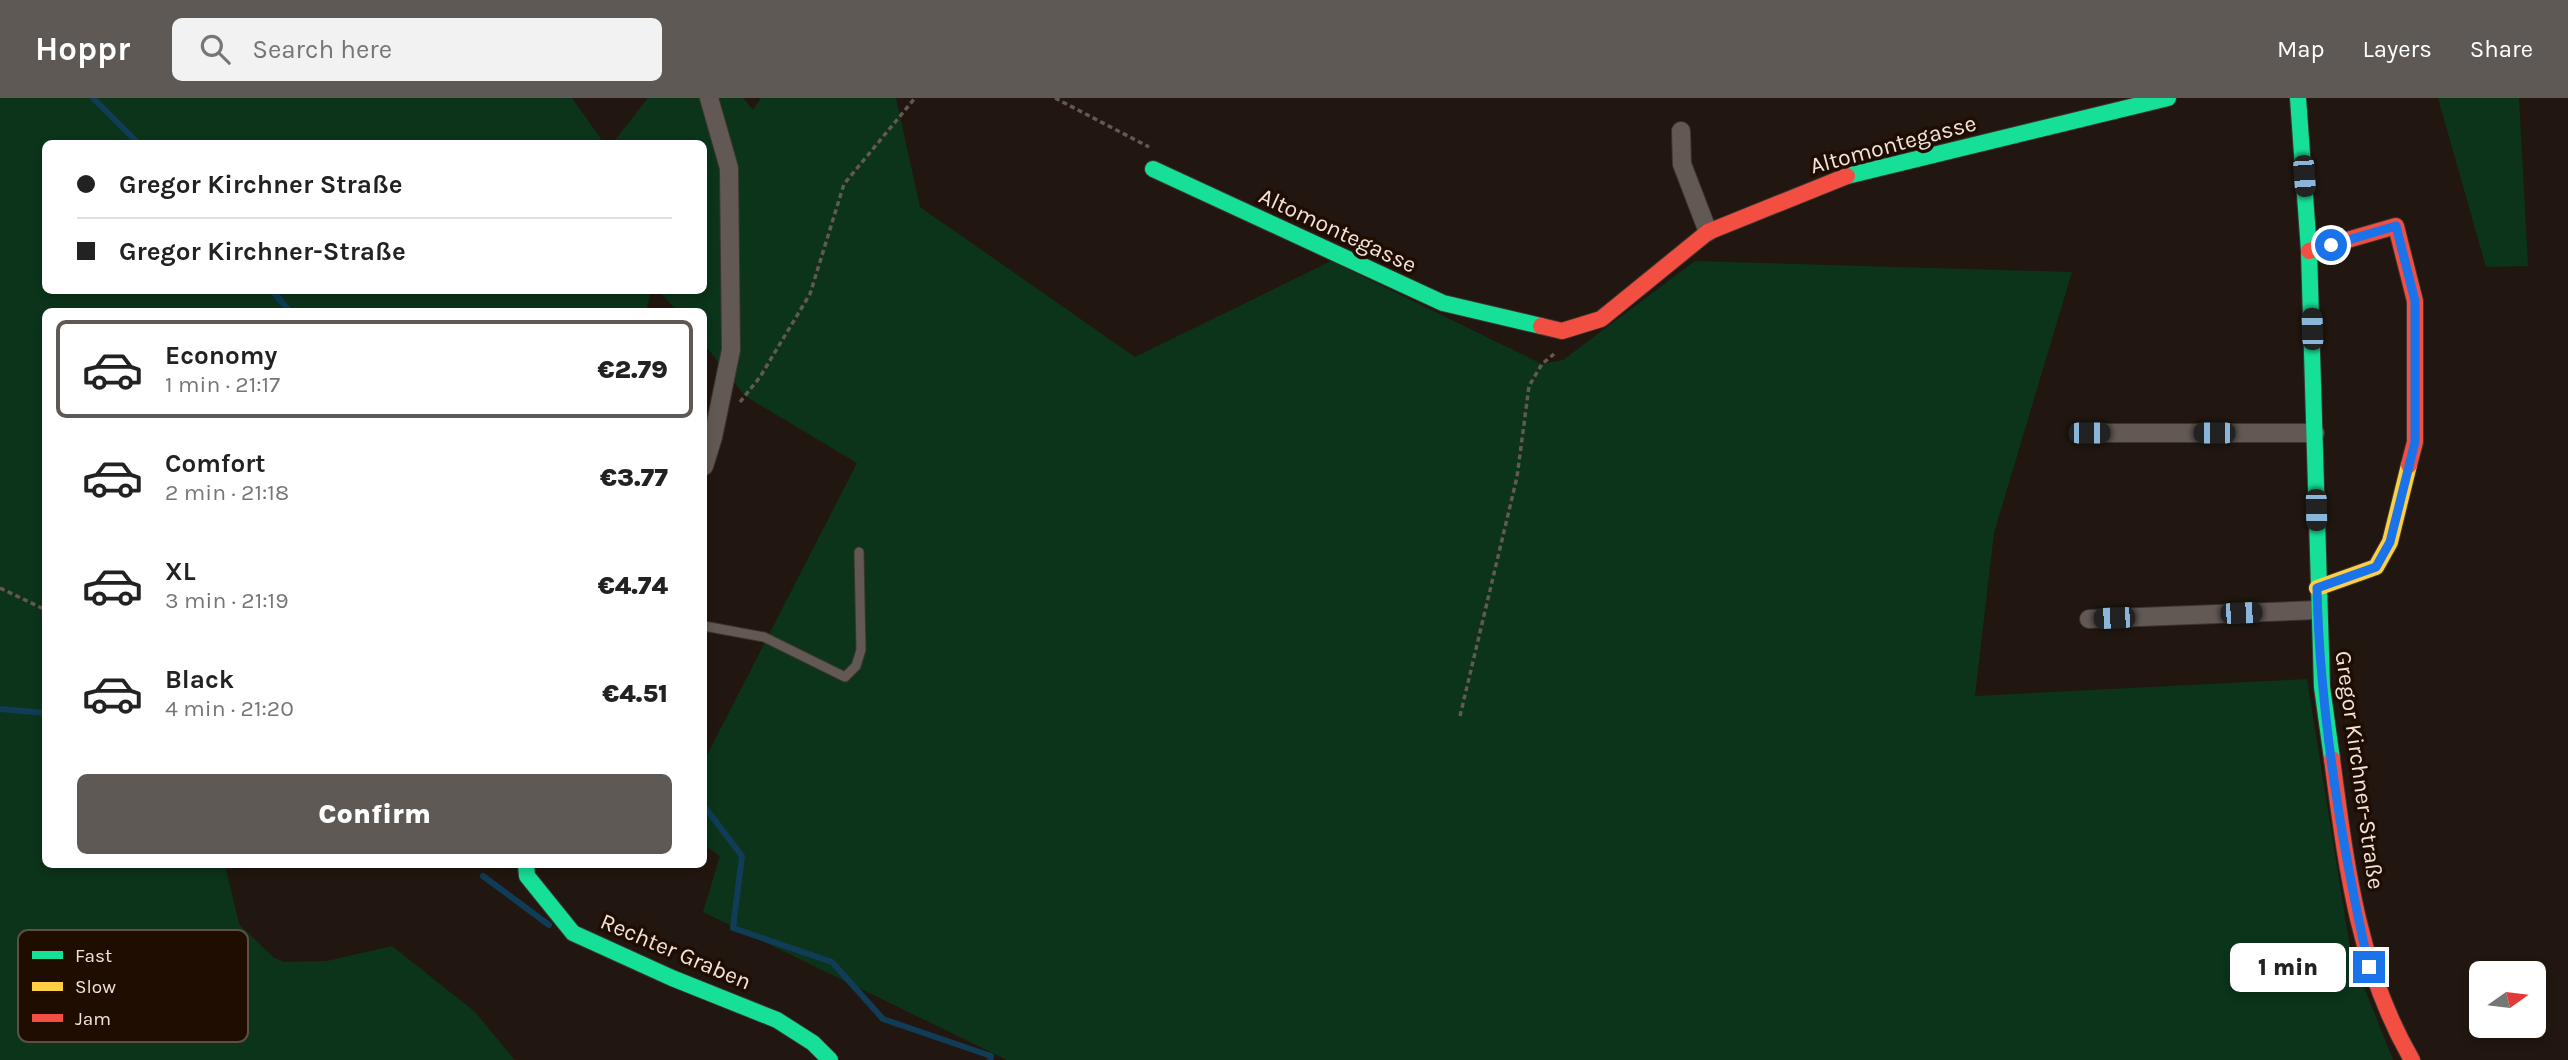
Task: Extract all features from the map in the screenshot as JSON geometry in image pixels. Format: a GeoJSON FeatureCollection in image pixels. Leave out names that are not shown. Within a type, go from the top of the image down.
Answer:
{"type":"FeatureCollection","features":[{"type":"Feature","properties":{"kind":"street"},"geometry":{"type":"LineString","coordinates":[[707,457],[731,350],[729,167],[709,98]]}},
{"type":"Feature","properties":{"kind":"street","name":"Altomontegasse"},"geometry":{"type":"LineString","coordinates":[[1153,169],[1443,303],[1562,331],[1601,318],[1708,232],[1838,178],[2168,98]]}},
{"type":"Feature","properties":{"kind":"street","name":"Gregor Kirchner-Straße"},"geometry":{"type":"LineString","coordinates":[[2298,98],[2309,251],[2322,687],[2347,871],[2369,967],[2394,1029],[2412,1060]]}},
{"type":"Feature","properties":{"kind":"street"},"geometry":{"type":"LineString","coordinates":[[1681,131],[1682,164],[1708,232]]}},
{"type":"Feature","properties":{"kind":"street"},"geometry":{"type":"LineString","coordinates":[[2309,251],[2396,226],[2415,301],[2415,442],[2390,542],[2376,567],[2317,588]]}},
{"type":"Feature","properties":{"kind":"street"},"geometry":{"type":"LineString","coordinates":[[2089,433],[2315,433]]}},
{"type":"Feature","properties":{"kind":"street"},"geometry":{"type":"LineString","coordinates":[[2089,619],[2318,610]]}},
{"type":"Feature","properties":{"kind":"street","name":"Rechter Graben"},"geometry":{"type":"LineString","coordinates":[[526,868],[527,876],[573,933],[672,978],[777,1020],[813,1043],[830,1060]]}},
{"type":"Feature","properties":{"kind":"lane"},"geometry":{"type":"LineString","coordinates":[[707,627],[764,637],[845,677],[856,666],[861,650],[859,552]]}},
{"type":"Feature","properties":{"kind":"path"},"geometry":{"type":"LineString","coordinates":[[737,406],[760,377],[810,294],[844,184],[915,98]]}},
{"type":"Feature","properties":{"kind":"path"},"geometry":{"type":"LineString","coordinates":[[1055,98],[1156,151]]}},
{"type":"Feature","properties":{"kind":"path"},"geometry":{"type":"LineString","coordinates":[[1460,716],[1517,477],[1529,386],[1542,363],[1561,349]]}},
{"type":"Feature","properties":{"kind":"path"},"geometry":{"type":"LineString","coordinates":[[0,589],[42,608]]}},
{"type":"Feature","properties":{"kind":"green space"},"geometry":{"type":"Polygon","coordinates":[[[0,98],[572,98],[602,140],[42,140],[42,294],[650,294],[647,308],[42,308],[42,868],[226,868],[239,924],[245,930],[18,930],[18,1042],[248,1042],[248,933],[273,957],[284,962],[327,961],[392,946],[474,1011],[515,1060],[0,1060],[0,98]]]}},
{"type":"Feature","properties":{"kind":"green space"},"geometry":{"type":"Polygon","coordinates":[[[648,98],[743,98],[753,110],[761,98],[896,98],[920,207],[1135,357],[1331,261],[1542,364],[1563,360],[1695,261],[2072,272],[1994,533],[1975,696],[2307,679],[2351,954],[2393,1060],[1007,1060],[703,912],[720,856],[707,847],[707,755],[857,463],[745,396],[707,348],[707,308],[674,308],[662,294],[707,294],[707,140],[615,140],[648,98]]]}},
{"type":"Feature","properties":{"kind":"green space"},"geometry":{"type":"Polygon","coordinates":[[[2438,98],[2519,98],[2528,266],[2486,267],[2438,98]]]}},
{"type":"Feature","properties":{"kind":"waterway"},"geometry":{"type":"LineString","coordinates":[[93,98],[135,140]]}},
{"type":"Feature","properties":{"kind":"waterway"},"geometry":{"type":"LineString","coordinates":[[275,294],[287,308]]}},
{"type":"Feature","properties":{"kind":"waterway"},"geometry":{"type":"LineString","coordinates":[[0,709],[42,713]]}},
{"type":"Feature","properties":{"kind":"waterway"},"geometry":{"type":"LineString","coordinates":[[707,810],[742,856],[733,928],[832,962],[883,1019],[991,1056],[990,1060]]}},
{"type":"Feature","properties":{"kind":"waterway"},"geometry":{"type":"LineString","coordinates":[[483,876],[549,925]]}},
{"type":"Feature","properties":{"kind":"traffic: fast"},"geometry":{"type":"LineString","coordinates":[[1847,176],[2168,98]]}},
{"type":"Feature","properties":{"kind":"traffic: fast"},"geometry":{"type":"LineString","coordinates":[[2298,98],[2309,251],[2322,687],[2332,759]]}},
{"type":"Feature","properties":{"kind":"traffic: fast"},"geometry":{"type":"LineString","coordinates":[[1153,169],[1443,303],[1541,326]]}},
{"type":"Feature","properties":{"kind":"traffic: fast"},"geometry":{"type":"LineString","coordinates":[[526,868],[527,876],[573,933],[672,978],[777,1020],[813,1043],[830,1060]]}},
{"type":"Feature","properties":{"kind":"traffic: slow"},"geometry":{"type":"LineString","coordinates":[[2317,588],[2376,567],[2390,542],[2409,465]]}},
{"type":"Feature","properties":{"kind":"traffic: jam"},"geometry":{"type":"LineString","coordinates":[[1541,326],[1562,331],[1601,319],[1708,232],[1847,176]]}},
{"type":"Feature","properties":{"kind":"traffic: jam"},"geometry":{"type":"LineString","coordinates":[[2309,251],[2396,226],[2415,301],[2415,442],[2409,465]]}},
{"type":"Feature","properties":{"kind":"traffic: jam"},"geometry":{"type":"LineString","coordinates":[[2332,759],[2349,876],[2367,952],[2394,1025],[2412,1060]]}},
{"type":"Feature","properties":{"kind":"route"},"geometry":{"type":"LineString","coordinates":[[2331,245],[2396,226],[2415,301],[2415,442],[2390,542],[2376,567],[2317,588],[2322,687],[2347,871],[2369,967]]}}]}
